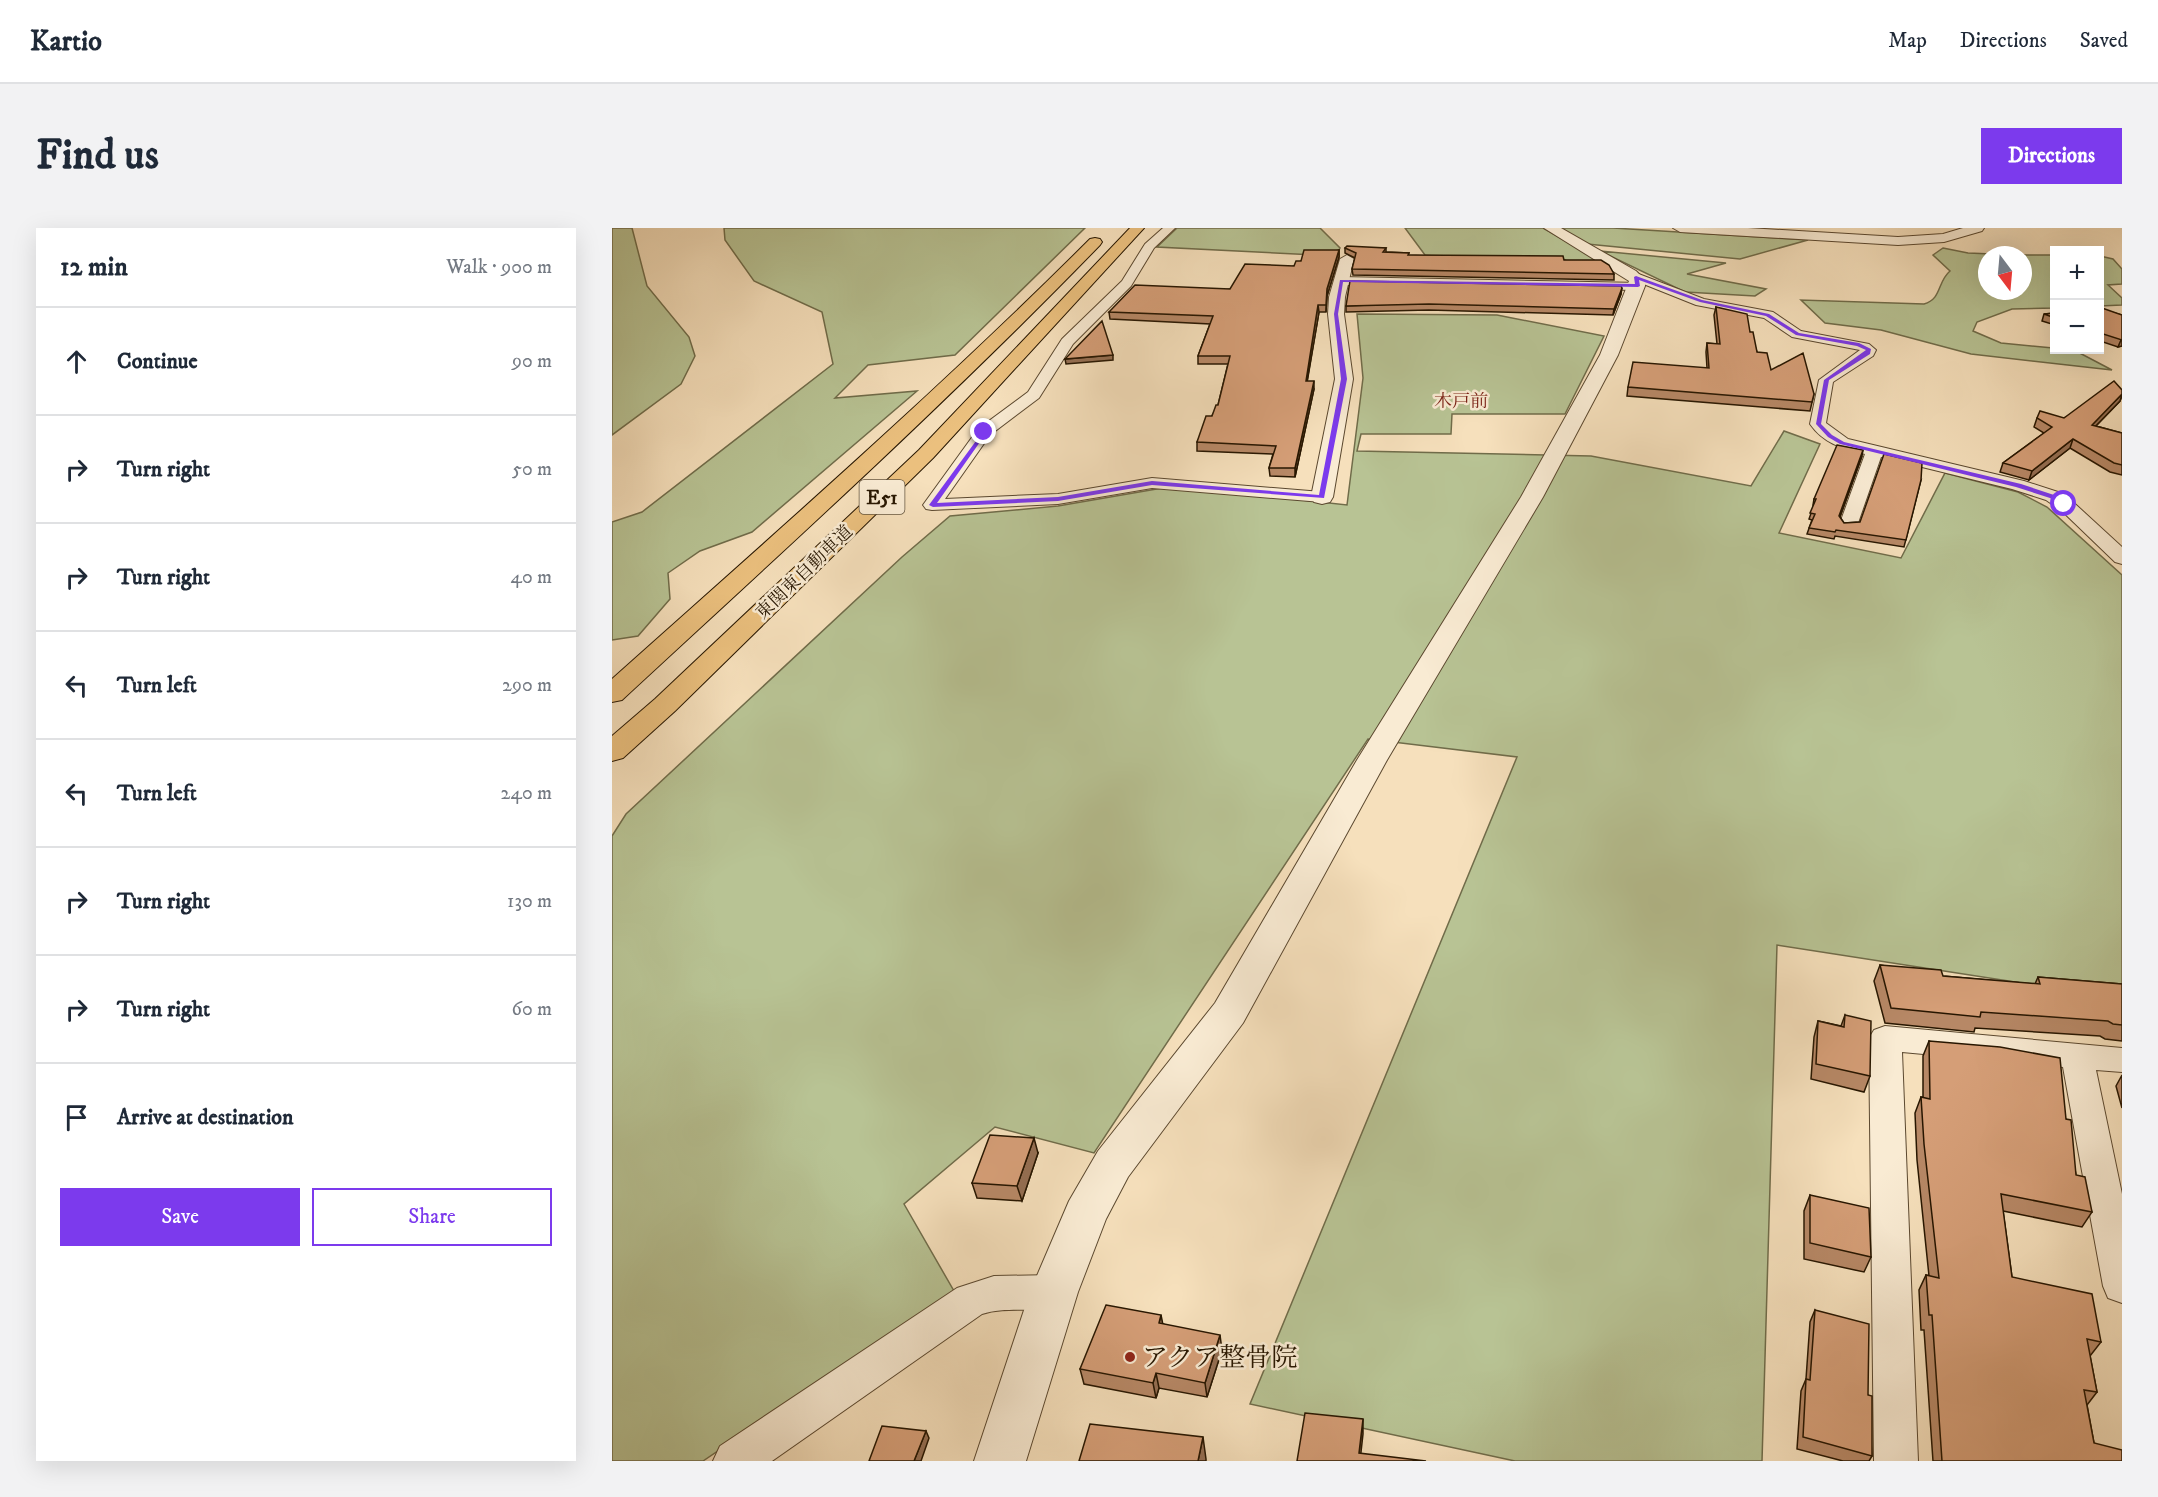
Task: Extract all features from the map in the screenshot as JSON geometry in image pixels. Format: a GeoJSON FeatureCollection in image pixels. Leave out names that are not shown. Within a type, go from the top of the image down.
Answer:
{"type":"FeatureCollection","features":[{"type":"Feature","properties":{"kind":"highway","name":"東関東自動車道"},"geometry":{"type":"LineString","coordinates":[[612,694],[900,432],[1029,309],[1109,228]]}},
{"type":"Feature","properties":{"kind":"highway","name":"東関東自動車道"},"geometry":{"type":"LineString","coordinates":[[612,752],[673,697],[926,454],[1137,228]]}},
{"type":"Feature","properties":{"kind":"street"},"geometry":{"type":"LineString","coordinates":[[1170,228],[1149,246],[1127,283],[1067,342],[1034,395],[984,432],[933,505],[1058,499],[1152,483],[1322,497],[1344,379],[1336,314],[1347,259]]}},
{"type":"Feature","properties":{"kind":"street"},"geometry":{"type":"LineString","coordinates":[[1551,228],[1637,281],[1701,302],[1768,315],[1797,334],[1859,345],[1869,350],[1868,353],[1826,380],[1818,424],[1830,436],[1842,443],[1874,452],[2018,485],[2052,496],[2068,507],[2122,558]]}},
{"type":"Feature","properties":{"kind":"street"},"geometry":{"type":"LineString","coordinates":[[1680,228],[1898,241],[1944,238],[1977,228]]}},
{"type":"Feature","properties":{"kind":"street"},"geometry":{"type":"LineString","coordinates":[[1341,281],[1637,281]]}},
{"type":"Feature","properties":{"kind":"street"},"geometry":{"type":"LineString","coordinates":[[1000,1461],[1054,1292],[1085,1215],[1113,1164],[1229,1013],[1372,760],[1532,498],[1609,355],[1637,281]]}},
{"type":"Feature","properties":{"kind":"street"},"geometry":{"type":"LineString","coordinates":[[1849,523],[1874,452]]}},
{"type":"Feature","properties":{"kind":"street"},"geometry":{"type":"LineString","coordinates":[[1896,1461],[1885,1038],[2122,1060]]}},
{"type":"Feature","properties":{"kind":"street"},"geometry":{"type":"LineString","coordinates":[[2078,1056],[2122,1286]]}},
{"type":"Feature","properties":{"kind":"street"},"geometry":{"type":"LineString","coordinates":[[735,1461],[971,1300],[994,1293],[1054,1292]]}},
{"type":"Feature","properties":{"kind":"green space"},"geometry":{"type":"Polygon","coordinates":[[[612,228],[632,228],[647,286],[689,337],[695,356],[681,384],[612,435],[612,228]]]}},
{"type":"Feature","properties":{"kind":"green space"},"geometry":{"type":"Polygon","coordinates":[[[724,228],[1085,228],[955,355],[868,365],[835,398],[917,391],[752,532],[700,551],[668,573],[670,599],[638,636],[612,640],[612,522],[642,512],[833,364],[822,312],[754,281],[725,240],[724,228]]]}},
{"type":"Feature","properties":{"kind":"green space"},"geometry":{"type":"Polygon","coordinates":[[[1177,228],[1320,228],[1340,248],[1336,256],[1157,247],[1177,228]]]}},
{"type":"Feature","properties":{"kind":"green space"},"geometry":{"type":"Polygon","coordinates":[[[1405,228],[1543,228],[1602,262],[1425,255],[1405,228]]]}},
{"type":"Feature","properties":{"kind":"green space"},"geometry":{"type":"Polygon","coordinates":[[[1558,228],[1613,228],[1808,240],[1740,259],[1587,244],[1558,228]]]}},
{"type":"Feature","properties":{"kind":"green space"},"geometry":{"type":"Polygon","coordinates":[[[1943,248],[1978,253],[1978,300],[2032,300],[2032,255],[2050,255],[2050,308],[2012,309],[1977,322],[1973,331],[2001,343],[2050,348],[2050,354],[2082,354],[2112,370],[1971,354],[1881,330],[1825,323],[1801,300],[1924,304],[1930,302],[1950,271],[1933,255],[1943,248]]]}},
{"type":"Feature","properties":{"kind":"green space"},"geometry":{"type":"Polygon","coordinates":[[[1600,251],[1726,263],[1687,274],[1766,289],[1755,296],[1685,292],[1600,251]]]}},
{"type":"Feature","properties":{"kind":"green space"},"geometry":{"type":"Polygon","coordinates":[[[2104,257],[2113,259],[2122,269],[2122,284],[2108,285],[2122,298],[2122,305],[2104,306],[2104,257]]]}},
{"type":"Feature","properties":{"kind":"green space"},"geometry":{"type":"Polygon","coordinates":[[[1357,314],[1497,315],[1604,336],[1565,414],[1452,414],[1451,434],[1361,434],[1357,451],[1591,456],[1751,486],[1784,431],[1820,444],[1779,533],[1901,558],[1945,473],[2018,492],[2047,507],[2122,575],[2122,994],[2028,984],[1777,945],[1762,1461],[1515,1461],[1250,1404],[1517,757],[1368,739],[1094,1153],[995,1127],[904,1204],[954,1291],[703,1461],[612,1461],[612,836],[626,814],[902,557],[950,516],[1058,506],[1174,486],[1347,505],[1363,378],[1357,314]]]}},
{"type":"Feature","properties":{"kind":"building"},"geometry":{"type":"Polygon","coordinates":[[[1347,246],[1386,248],[1383,252],[1409,253],[1408,255],[1563,256],[1564,260],[1601,260],[1609,265],[1614,274],[1352,269],[1356,253],[1345,248],[1347,246]]]}},
{"type":"Feature","properties":{"kind":"building"},"geometry":{"type":"Polygon","coordinates":[[[1304,250],[1339,250],[1327,289],[1326,305],[1318,305],[1306,381],[1314,381],[1295,468],[1269,468],[1276,446],[1197,442],[1206,416],[1212,416],[1218,405],[1230,356],[1198,356],[1213,316],[1109,312],[1135,285],[1230,289],[1245,264],[1294,266],[1296,261],[1301,261],[1304,250]]]}},
{"type":"Feature","properties":{"kind":"building"},"geometry":{"type":"Polygon","coordinates":[[[1350,281],[1621,286],[1622,288],[1614,309],[1429,304],[1346,306],[1350,281]]]}},
{"type":"Feature","properties":{"kind":"building"},"geometry":{"type":"Polygon","coordinates":[[[1716,307],[1747,314],[1757,352],[1767,353],[1771,370],[1803,353],[1814,394],[1812,402],[1628,387],[1633,362],[1709,368],[1707,343],[1720,344],[1716,307]]]}},
{"type":"Feature","properties":{"kind":"building"},"geometry":{"type":"Polygon","coordinates":[[[2104,309],[2122,315],[2122,340],[2104,334],[2104,309]]]}},
{"type":"Feature","properties":{"kind":"building"},"geometry":{"type":"Polygon","coordinates":[[[1102,321],[1113,355],[1065,359],[1102,321]]]}},
{"type":"Feature","properties":{"kind":"building"},"geometry":{"type":"Polygon","coordinates":[[[2114,381],[2122,390],[2122,394],[2092,425],[2122,433],[2122,465],[2114,463],[2073,439],[2032,471],[2003,463],[2052,427],[2037,418],[2040,411],[2064,418],[2114,381]]]}},
{"type":"Feature","properties":{"kind":"building"},"geometry":{"type":"Polygon","coordinates":[[[1837,445],[1863,450],[1839,516],[1844,523],[1860,522],[1884,454],[1922,463],[1921,480],[1906,540],[1809,528],[1815,514],[1810,513],[1816,499],[1814,499],[1837,445]]]}},
{"type":"Feature","properties":{"kind":"building"},"geometry":{"type":"Polygon","coordinates":[[[1880,965],[1941,970],[1943,976],[2040,984],[2038,977],[2122,984],[2122,1025],[2108,1021],[1981,1012],[1980,1017],[1891,1008],[1880,965]]]}},
{"type":"Feature","properties":{"kind":"building"},"geometry":{"type":"Polygon","coordinates":[[[1845,1015],[1871,1021],[1870,1076],[1816,1064],[1818,1021],[1844,1027],[1845,1015]]]}},
{"type":"Feature","properties":{"kind":"building"},"geometry":{"type":"Polygon","coordinates":[[[1929,1041],[2000,1047],[2060,1058],[2066,1119],[2071,1120],[2076,1175],[2085,1177],[2092,1212],[2001,1194],[2012,1277],[2092,1294],[2101,1342],[2087,1339],[2097,1392],[2084,1390],[2094,1443],[2122,1450],[2122,1461],[1942,1461],[1932,1315],[1929,1315],[1926,1275],[1939,1278],[1921,1097],[1930,1099],[1929,1041]]]}},
{"type":"Feature","properties":{"kind":"building"},"geometry":{"type":"Polygon","coordinates":[[[990,1135],[1034,1138],[1017,1186],[972,1183],[990,1135]]]}},
{"type":"Feature","properties":{"kind":"building"},"geometry":{"type":"Polygon","coordinates":[[[1810,1195],[1869,1208],[1871,1257],[1810,1243],[1810,1195]]]}},
{"type":"Feature","properties":{"kind":"building"},"geometry":{"type":"Polygon","coordinates":[[[1106,1305],[1161,1315],[1159,1323],[1220,1335],[1205,1383],[1156,1373],[1153,1383],[1080,1369],[1106,1305]]]}},
{"type":"Feature","properties":{"kind":"building"},"geometry":{"type":"Polygon","coordinates":[[[1815,1310],[1869,1324],[1868,1395],[1872,1396],[1872,1456],[1803,1437],[1806,1379],[1810,1380],[1815,1310]]]}},
{"type":"Feature","properties":{"kind":"building"},"geometry":{"type":"Polygon","coordinates":[[[1305,1413],[1363,1419],[1359,1453],[1426,1461],[1297,1461],[1305,1413]]]}},
{"type":"Feature","properties":{"kind":"building"},"geometry":{"type":"Polygon","coordinates":[[[1090,1424],[1203,1437],[1198,1461],[1079,1461],[1090,1424]]]}},
{"type":"Feature","properties":{"kind":"building"},"geometry":{"type":"Polygon","coordinates":[[[882,1426],[926,1431],[914,1461],[869,1461],[882,1426]]]}},
{"type":"Feature","properties":{"kind":"place","name":"アクア整骨院"},"geometry":{"type":"Point","coordinates":[1130,1357]}},
{"type":"Feature","properties":{"kind":"district","name":"木戸前"},"geometry":{"type":"Point","coordinates":[1461,401]}},
{"type":"Feature","properties":{"kind":"route"},"geometry":{"type":"LineString","coordinates":[[984,432],[965,456],[933,505],[1058,499],[1152,483],[1322,497],[1344,379],[1336,314],[1341,281],[1638,286],[1636,277],[1701,302],[1760,312],[1797,334],[1859,345],[1869,350],[1868,353],[1826,380],[1818,424],[1830,436],[1842,443],[2018,485],[2052,496],[2064,504]]}}]}
